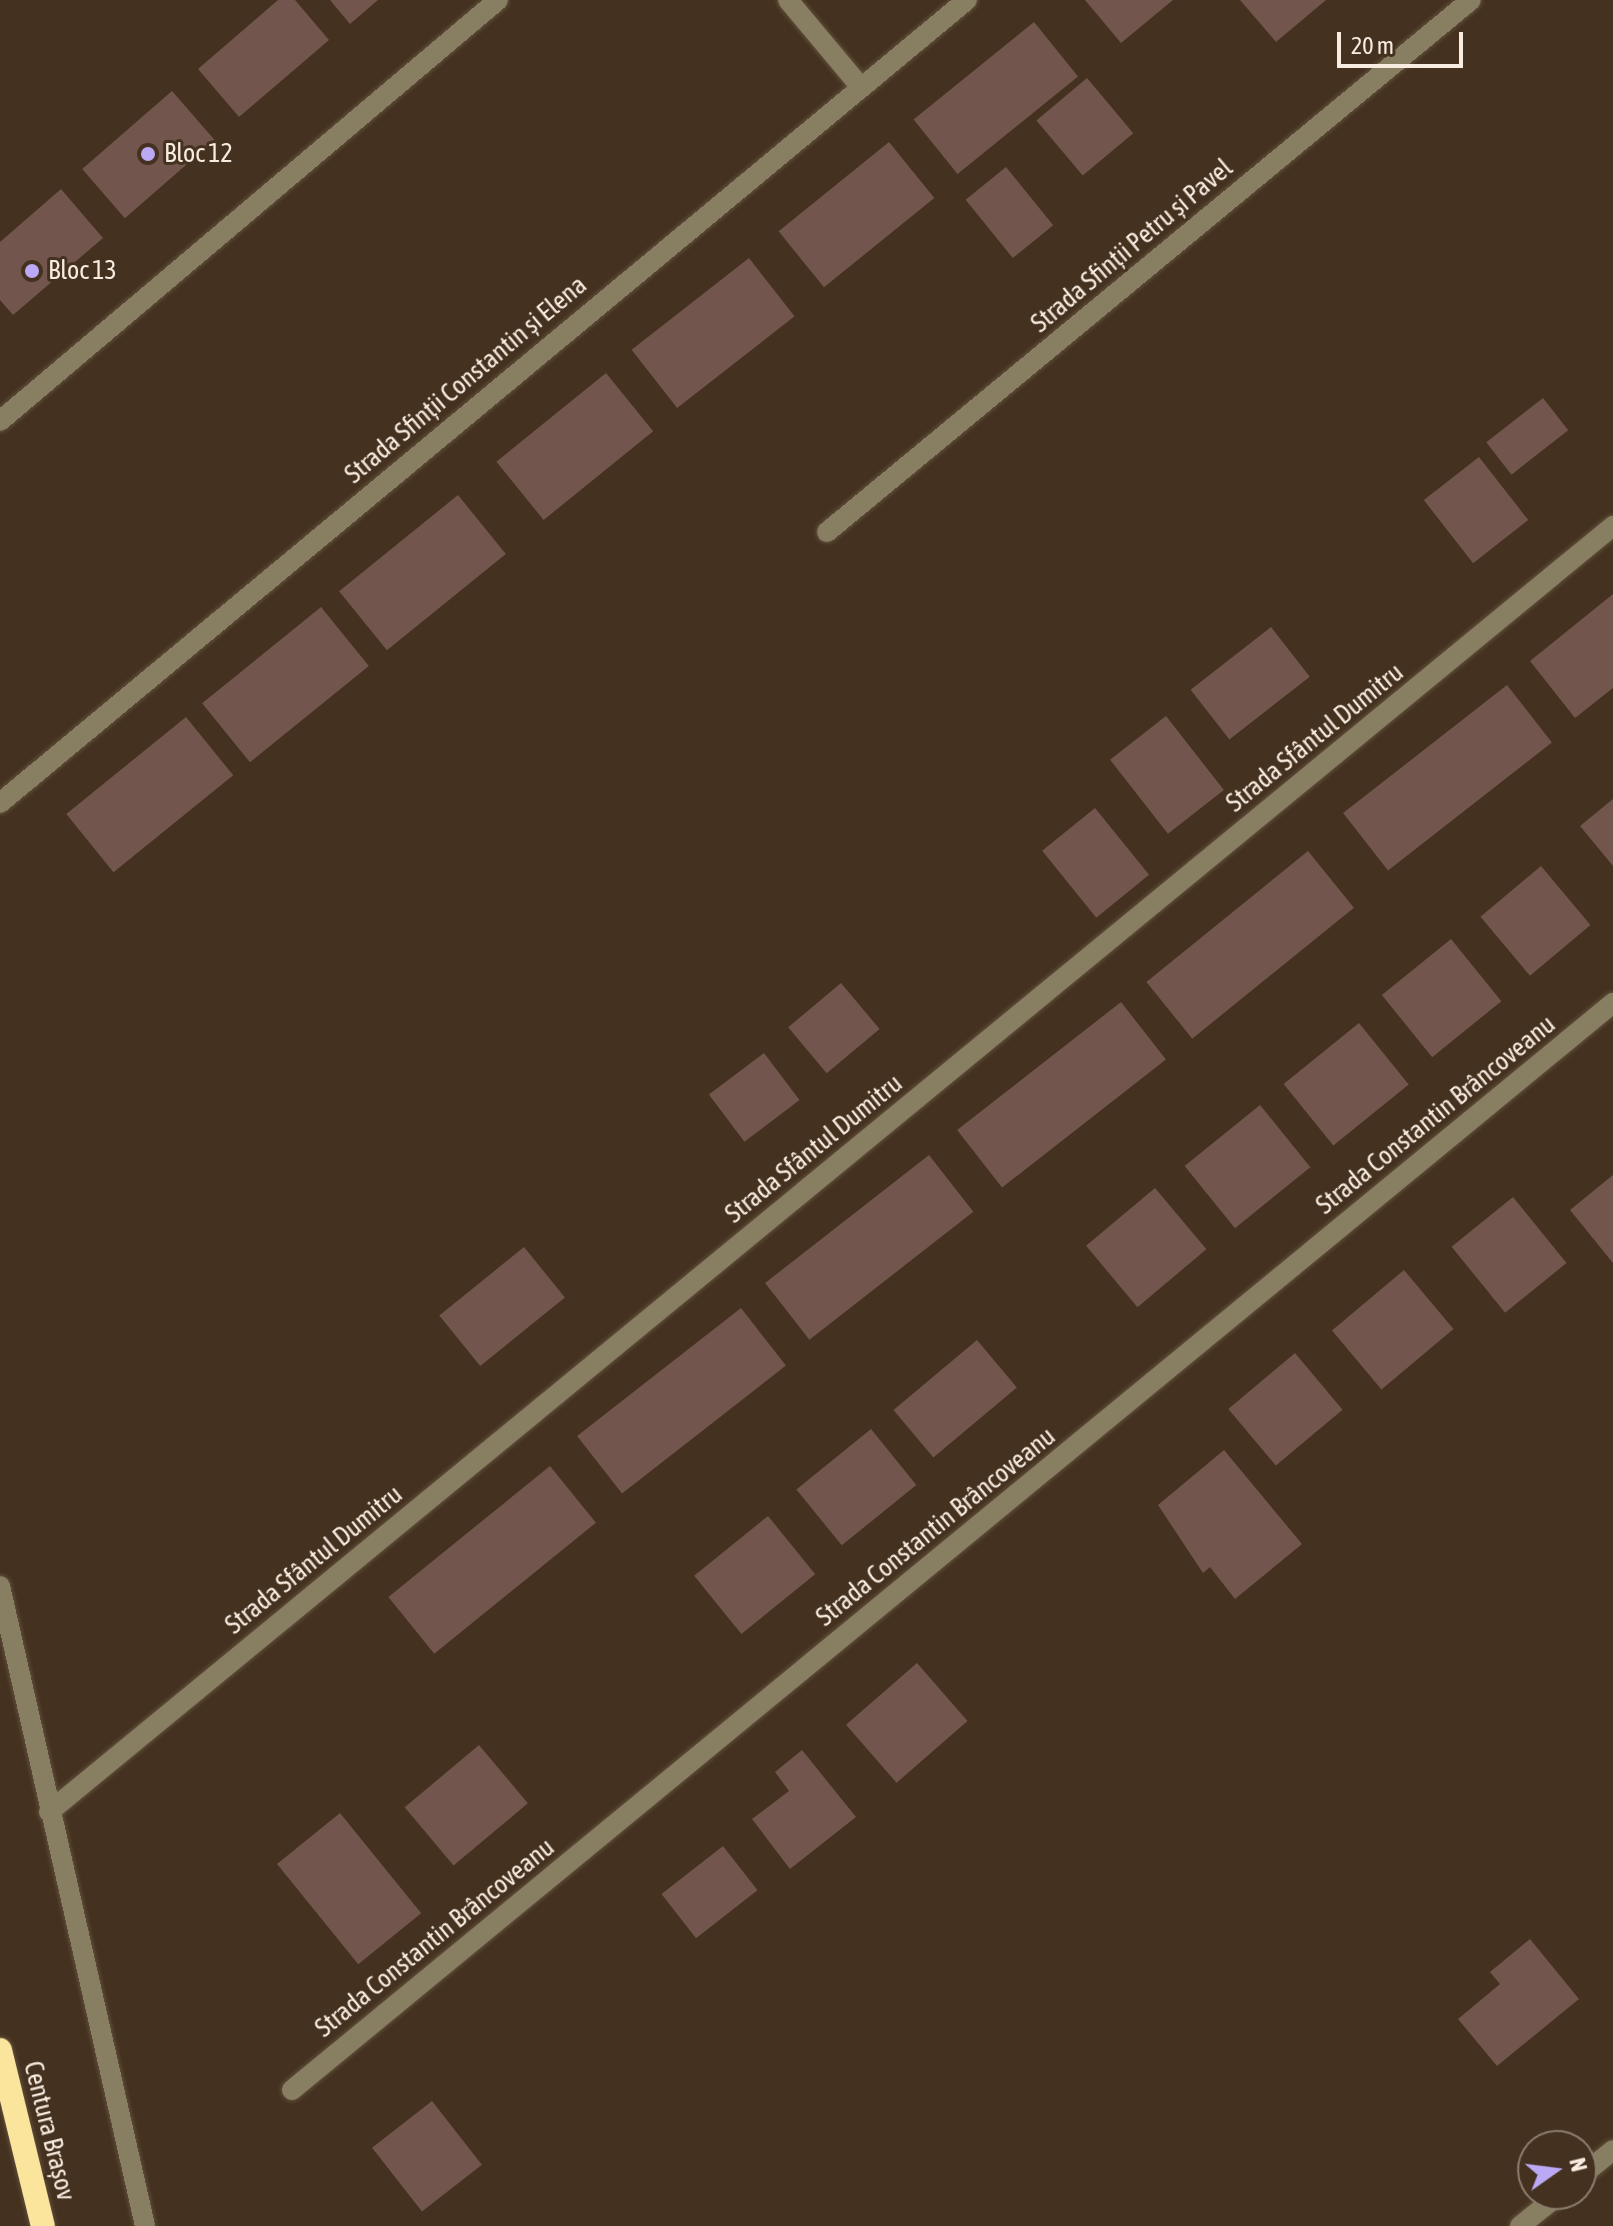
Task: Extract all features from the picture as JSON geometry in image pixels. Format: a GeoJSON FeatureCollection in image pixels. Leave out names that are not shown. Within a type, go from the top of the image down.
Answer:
{"type":"FeatureCollection","features":[{"type":"Feature","properties":{"kind":"highway","name":"Centura Brașov"},"geometry":{"type":"LineString","coordinates":[[0,2050],[43,2226]]}},
{"type":"Feature","properties":{"kind":"street"},"geometry":{"type":"LineString","coordinates":[[0,421],[498,0]]}},
{"type":"Feature","properties":{"kind":"street"},"geometry":{"type":"LineString","coordinates":[[788,0],[859,85]]}},
{"type":"Feature","properties":{"kind":"street","name":"Strada Sfinții Constantin și Elena"},"geometry":{"type":"LineString","coordinates":[[0,803],[859,85],[967,0]]}},
{"type":"Feature","properties":{"kind":"street","name":"Strada Sfinții Petru și Pavel"},"geometry":{"type":"LineString","coordinates":[[827,532],[1471,0]]}},
{"type":"Feature","properties":{"kind":"street","name":"Strada Sfântul Dumitru"},"geometry":{"type":"LineString","coordinates":[[49,1812],[1613,526]]}},
{"type":"Feature","properties":{"kind":"street","name":"Strada Constantin Brâncoveanu"},"geometry":{"type":"LineString","coordinates":[[292,2090],[1613,1003]]}},
{"type":"Feature","properties":{"kind":"street"},"geometry":{"type":"LineString","coordinates":[[0,1586],[145,2226]]}},
{"type":"Feature","properties":{"kind":"street"},"geometry":{"type":"LineString","coordinates":[[1597,2163],[1613,2150]]}},
{"type":"Feature","properties":{"kind":"street"},"geometry":{"type":"LineString","coordinates":[[1520,2226],[1540,2210]]}},
{"type":"Feature","properties":{"kind":"building"},"geometry":{"type":"Polygon","coordinates":[[[278,0],[295,0],[329,40],[239,117],[198,69],[278,0]]]}},
{"type":"Feature","properties":{"kind":"building"},"geometry":{"type":"Polygon","coordinates":[[[330,0],[378,0],[350,24],[330,0]]]}},
{"type":"Feature","properties":{"kind":"building"},"geometry":{"type":"Polygon","coordinates":[[[1085,0],[1173,0],[1121,43],[1085,0]]]}},
{"type":"Feature","properties":{"kind":"building"},"geometry":{"type":"Polygon","coordinates":[[[1240,0],[1326,0],[1276,42],[1240,0]]]}},
{"type":"Feature","properties":{"kind":"building"},"geometry":{"type":"Polygon","coordinates":[[[1034,22],[1078,76],[958,174],[914,120],[1034,22]]]}},
{"type":"Feature","properties":{"kind":"building"},"geometry":{"type":"Polygon","coordinates":[[[1087,78],[1133,133],[1083,176],[1036,120],[1087,78]]]}},
{"type":"Feature","properties":{"kind":"building","name":"Bloc 12"},"geometry":{"type":"Polygon","coordinates":[[[172,91],[215,140],[125,218],[82,169],[172,91]]]}},
{"type":"Feature","properties":{"kind":"building"},"geometry":{"type":"Polygon","coordinates":[[[889,142],[934,198],[824,287],[779,231],[889,142]]]}},
{"type":"Feature","properties":{"kind":"building"},"geometry":{"type":"Polygon","coordinates":[[[1006,167],[1053,225],[1013,258],[966,200],[1006,167]]]}},
{"type":"Feature","properties":{"kind":"building","name":"Bloc 13"},"geometry":{"type":"Polygon","coordinates":[[[61,189],[103,238],[13,315],[0,300],[0,242],[61,189]]]}},
{"type":"Feature","properties":{"kind":"building"},"geometry":{"type":"Polygon","coordinates":[[[749,258],[795,316],[677,408],[632,350],[749,258]]]}},
{"type":"Feature","properties":{"kind":"building"},"geometry":{"type":"Polygon","coordinates":[[[606,373],[653,431],[544,520],[496,462],[606,373]]]}},
{"type":"Feature","properties":{"kind":"building"},"geometry":{"type":"Polygon","coordinates":[[[1543,398],[1568,430],[1512,475],[1486,442],[1543,398]]]}},
{"type":"Feature","properties":{"kind":"building"},"geometry":{"type":"Polygon","coordinates":[[[1479,457],[1528,520],[1473,563],[1424,500],[1479,457]]]}},
{"type":"Feature","properties":{"kind":"building"},"geometry":{"type":"Polygon","coordinates":[[[458,495],[506,554],[387,650],[339,591],[458,495]]]}},
{"type":"Feature","properties":{"kind":"building"},"geometry":{"type":"Polygon","coordinates":[[[1613,594],[1613,688],[1575,718],[1530,661],[1613,594]]]}},
{"type":"Feature","properties":{"kind":"building"},"geometry":{"type":"Polygon","coordinates":[[[321,607],[369,666],[250,762],[202,703],[321,607]]]}},
{"type":"Feature","properties":{"kind":"building"},"geometry":{"type":"Polygon","coordinates":[[[1271,627],[1310,677],[1229,739],[1191,690],[1271,627]]]}},
{"type":"Feature","properties":{"kind":"building"},"geometry":{"type":"Polygon","coordinates":[[[1507,685],[1552,743],[1388,871],[1343,813],[1507,685]]]}},
{"type":"Feature","properties":{"kind":"building"},"geometry":{"type":"Polygon","coordinates":[[[1166,716],[1224,790],[1168,834],[1110,760],[1166,716]]]}},
{"type":"Feature","properties":{"kind":"building"},"geometry":{"type":"Polygon","coordinates":[[[186,717],[233,775],[114,872],[66,814],[186,717]]]}},
{"type":"Feature","properties":{"kind":"building"},"geometry":{"type":"Polygon","coordinates":[[[1613,799],[1613,866],[1580,826],[1613,799]]]}},
{"type":"Feature","properties":{"kind":"building"},"geometry":{"type":"Polygon","coordinates":[[[1095,808],[1149,875],[1096,918],[1042,851],[1095,808]]]}},
{"type":"Feature","properties":{"kind":"building"},"geometry":{"type":"Polygon","coordinates":[[[1308,851],[1354,908],[1192,1039],[1146,982],[1308,851]]]}},
{"type":"Feature","properties":{"kind":"building"},"geometry":{"type":"Polygon","coordinates":[[[1541,866],[1590,925],[1530,976],[1480,917],[1541,866]]]}},
{"type":"Feature","properties":{"kind":"building"},"geometry":{"type":"Polygon","coordinates":[[[1451,939],[1501,1001],[1432,1057],[1382,995],[1451,939]]]}},
{"type":"Feature","properties":{"kind":"building"},"geometry":{"type":"Polygon","coordinates":[[[841,983],[880,1029],[827,1073],[788,1027],[841,983]]]}},
{"type":"Feature","properties":{"kind":"building"},"geometry":{"type":"Polygon","coordinates":[[[1121,1002],[1166,1060],[1002,1188],[957,1130],[1121,1002]]]}},
{"type":"Feature","properties":{"kind":"building"},"geometry":{"type":"Polygon","coordinates":[[[1359,1023],[1409,1084],[1333,1145],[1284,1084],[1359,1023]]]}},
{"type":"Feature","properties":{"kind":"building"},"geometry":{"type":"Polygon","coordinates":[[[764,1053],[800,1100],[744,1142],[709,1095],[764,1053]]]}},
{"type":"Feature","properties":{"kind":"building"},"geometry":{"type":"Polygon","coordinates":[[[1260,1105],[1310,1167],[1235,1228],[1185,1166],[1260,1105]]]}},
{"type":"Feature","properties":{"kind":"building"},"geometry":{"type":"Polygon","coordinates":[[[929,1155],[973,1212],[809,1340],[765,1283],[929,1155]]]}},
{"type":"Feature","properties":{"kind":"building"},"geometry":{"type":"Polygon","coordinates":[[[1613,1175],[1613,1263],[1570,1210],[1613,1175]]]}},
{"type":"Feature","properties":{"kind":"building"},"geometry":{"type":"Polygon","coordinates":[[[1155,1188],[1206,1249],[1137,1307],[1086,1246],[1155,1188]]]}},
{"type":"Feature","properties":{"kind":"building"},"geometry":{"type":"Polygon","coordinates":[[[1513,1197],[1566,1263],[1505,1313],[1452,1247],[1513,1197]]]}},
{"type":"Feature","properties":{"kind":"building"},"geometry":{"type":"Polygon","coordinates":[[[524,1247],[565,1298],[480,1366],[439,1316],[524,1247]]]}},
{"type":"Feature","properties":{"kind":"building"},"geometry":{"type":"Polygon","coordinates":[[[1404,1270],[1453,1329],[1381,1389],[1332,1330],[1404,1270]]]}},
{"type":"Feature","properties":{"kind":"building"},"geometry":{"type":"Polygon","coordinates":[[[741,1308],[786,1366],[622,1494],[577,1436],[741,1308]]]}},
{"type":"Feature","properties":{"kind":"building"},"geometry":{"type":"Polygon","coordinates":[[[977,1340],[1017,1387],[933,1458],[894,1410],[977,1340]]]}},
{"type":"Feature","properties":{"kind":"building"},"geometry":{"type":"Polygon","coordinates":[[[1295,1353],[1343,1410],[1276,1466],[1228,1409],[1295,1353]]]}},
{"type":"Feature","properties":{"kind":"building"},"geometry":{"type":"Polygon","coordinates":[[[871,1429],[916,1485],[842,1545],[796,1489],[871,1429]]]}},
{"type":"Feature","properties":{"kind":"building"},"geometry":{"type":"Polygon","coordinates":[[[1224,1450],[1302,1544],[1235,1599],[1210,1567],[1203,1573],[1158,1505],[1224,1450]]]}},
{"type":"Feature","properties":{"kind":"building"},"geometry":{"type":"Polygon","coordinates":[[[550,1466],[596,1523],[434,1654],[388,1597],[550,1466]]]}},
{"type":"Feature","properties":{"kind":"building"},"geometry":{"type":"Polygon","coordinates":[[[768,1516],[815,1574],[741,1634],[694,1576],[768,1516]]]}},
{"type":"Feature","properties":{"kind":"building"},"geometry":{"type":"Polygon","coordinates":[[[917,1663],[968,1721],[897,1783],[846,1725],[917,1663]]]}},
{"type":"Feature","properties":{"kind":"building"},"geometry":{"type":"Polygon","coordinates":[[[479,1745],[528,1803],[454,1866],[405,1807],[479,1745]]]}},
{"type":"Feature","properties":{"kind":"building"},"geometry":{"type":"Polygon","coordinates":[[[802,1750],[856,1817],[790,1869],[752,1819],[789,1791],[775,1772],[802,1750]]]}},
{"type":"Feature","properties":{"kind":"building"},"geometry":{"type":"Polygon","coordinates":[[[340,1813],[421,1913],[358,1964],[277,1864],[340,1813]]]}},
{"type":"Feature","properties":{"kind":"building"},"geometry":{"type":"Polygon","coordinates":[[[723,1846],[757,1890],[696,1938],[662,1894],[723,1846]]]}},
{"type":"Feature","properties":{"kind":"building"},"geometry":{"type":"Polygon","coordinates":[[[1530,1939],[1579,1999],[1497,2066],[1458,2019],[1500,1984],[1490,1972],[1530,1939]]]}},
{"type":"Feature","properties":{"kind":"building"},"geometry":{"type":"Polygon","coordinates":[[[432,2101],[482,2165],[422,2212],[372,2148],[432,2101]]]}},
{"type":"Feature","properties":{"kind":"place","name":"Bloc 12"},"geometry":{"type":"Point","coordinates":[148,154]}},
{"type":"Feature","properties":{"kind":"place","name":"Bloc 13"},"geometry":{"type":"Point","coordinates":[32,271]}}]}
